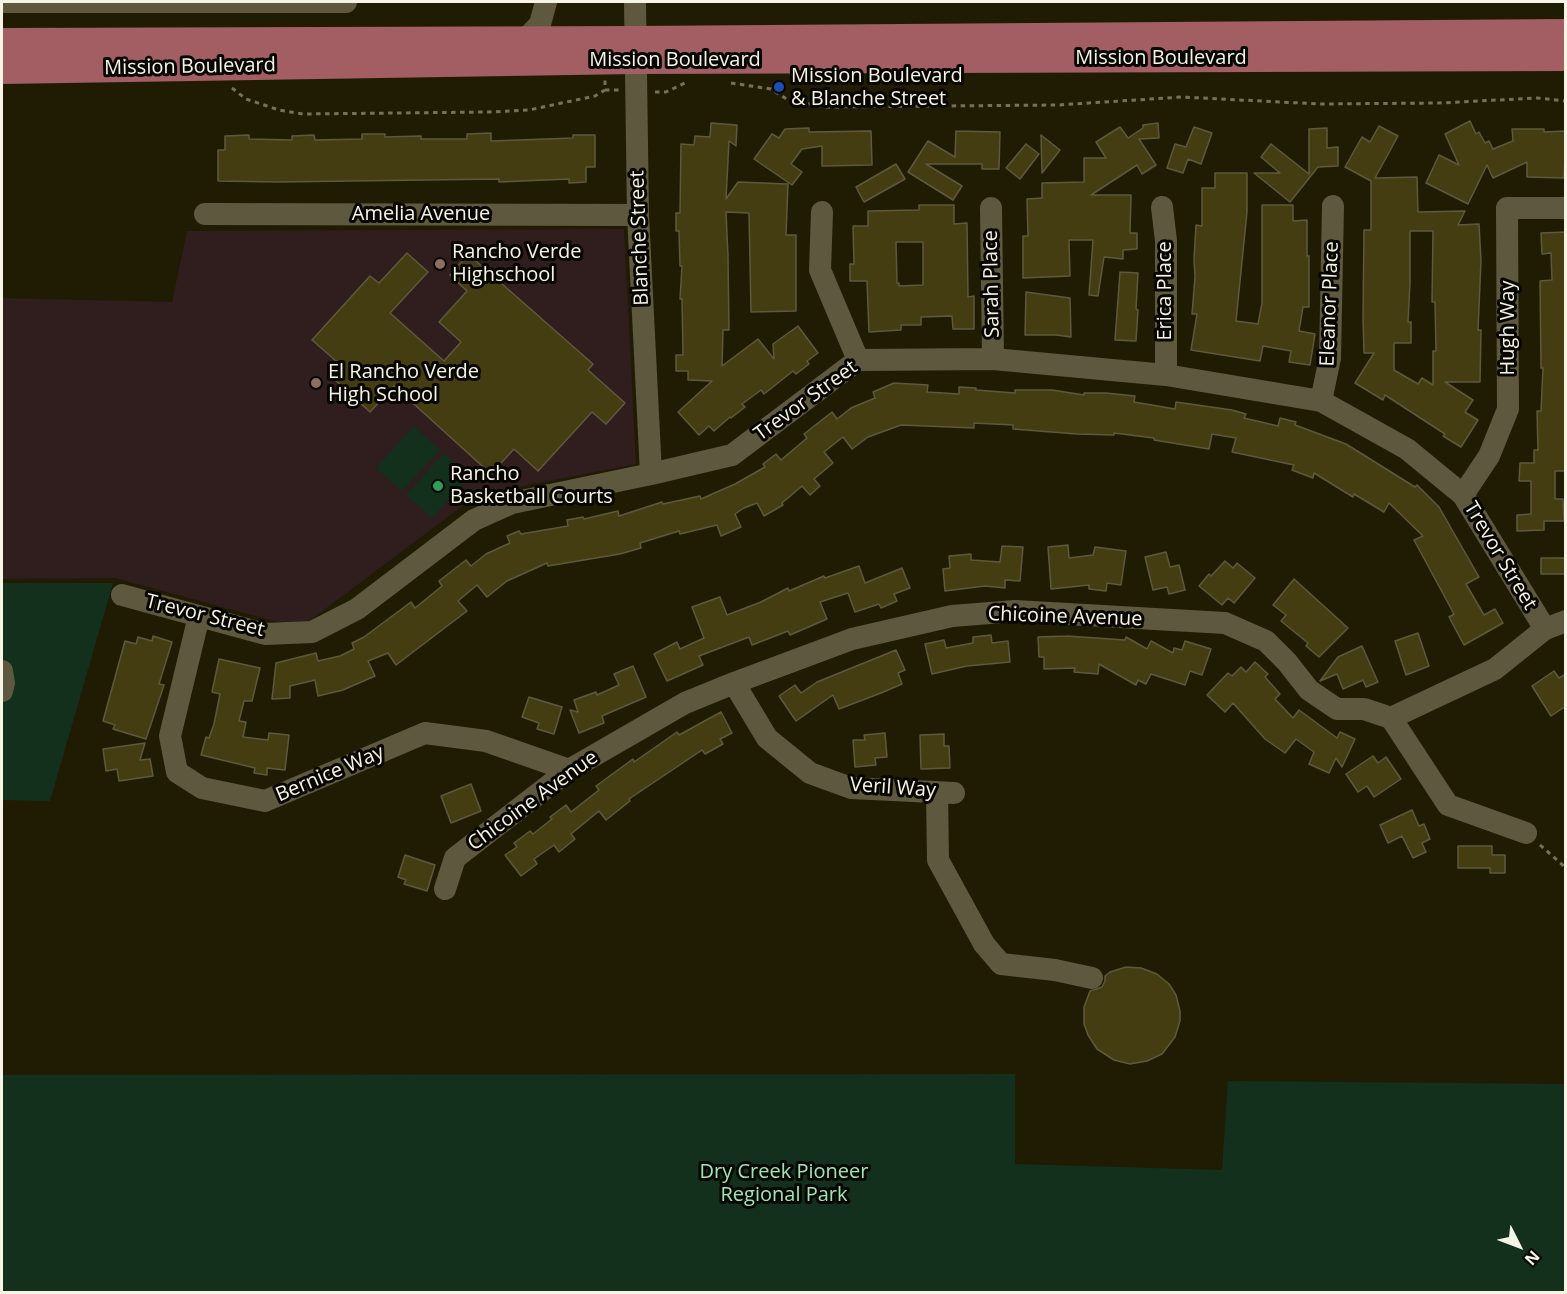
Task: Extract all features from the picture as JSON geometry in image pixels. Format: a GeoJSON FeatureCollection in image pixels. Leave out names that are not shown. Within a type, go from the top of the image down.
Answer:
{"type":"FeatureCollection","features":[{"type":"Feature","properties":{"kind":"main road","name":"Mission Boulevard"},"geometry":{"type":"LineString","coordinates":[[2,70],[604,61],[635,50],[1566,33]]}},
{"type":"Feature","properties":{"kind":"main road","name":"Mission Boulevard"},"geometry":{"type":"LineString","coordinates":[[2,42],[524,41],[635,50],[1566,57]]}},
{"type":"Feature","properties":{"kind":"street"},"geometry":{"type":"LineString","coordinates":[[2,2],[346,2]]}},
{"type":"Feature","properties":{"kind":"street"},"geometry":{"type":"LineString","coordinates":[[524,41],[540,24],[546,2]]}},
{"type":"Feature","properties":{"kind":"street","name":"Blanche Street"},"geometry":{"type":"LineString","coordinates":[[635,2],[638,215],[651,474]]}},
{"type":"Feature","properties":{"kind":"street","name":"Eleanor Place"},"geometry":{"type":"LineString","coordinates":[[1321,401],[1330,358],[1333,206]]}},
{"type":"Feature","properties":{"kind":"street","name":"Erica Place"},"geometry":{"type":"LineString","coordinates":[[1162,207],[1166,241],[1166,375]]}},
{"type":"Feature","properties":{"kind":"street","name":"Sarah Place"},"geometry":{"type":"LineString","coordinates":[[991,208],[993,359]]}},
{"type":"Feature","properties":{"kind":"street","name":"Hugh Way"},"geometry":{"type":"LineString","coordinates":[[1463,495],[1489,456],[1508,409],[1507,208],[1566,208]]}},
{"type":"Feature","properties":{"kind":"street"},"geometry":{"type":"LineString","coordinates":[[822,212],[820,270],[858,360]]}},
{"type":"Feature","properties":{"kind":"street","name":"Amelia Avenue"},"geometry":{"type":"LineString","coordinates":[[205,214],[638,215]]}},
{"type":"Feature","properties":{"kind":"street","name":"Trevor Street"},"geometry":{"type":"LineString","coordinates":[[122,595],[265,634],[312,632],[357,609],[474,520],[512,503],[651,474],[732,454],[858,360],[993,359],[1166,375],[1321,401],[1407,449],[1463,495],[1555,625]]}},
{"type":"Feature","properties":{"kind":"street","name":"Chicoine Avenue"},"geometry":{"type":"LineString","coordinates":[[445,889],[455,858],[569,770],[685,703],[852,639],[952,616],[1015,611],[1225,623],[1266,641],[1287,662],[1309,690],[1337,709],[1364,709],[1391,718]]}},
{"type":"Feature","properties":{"kind":"street","name":"Bernice Way"},"geometry":{"type":"LineString","coordinates":[[199,616],[170,736],[177,772],[202,788],[265,801],[425,733],[486,741],[569,770]]}},
{"type":"Feature","properties":{"kind":"street"},"geometry":{"type":"LineString","coordinates":[[1527,833],[1448,805],[1391,718],[1495,669],[1555,625]]}},
{"type":"Feature","properties":{"kind":"street"},"geometry":{"type":"LineString","coordinates":[[2,671],[4,683],[2,691]]}},
{"type":"Feature","properties":{"kind":"street","name":"Veril Way"},"geometry":{"type":"LineString","coordinates":[[734,683],[767,738],[810,773],[851,788],[945,792],[938,860],[984,944],[1001,964],[1055,970],[1092,978]]}},
{"type":"Feature","properties":{"kind":"path"},"geometry":{"type":"LineString","coordinates":[[604,61],[605,90]]}},
{"type":"Feature","properties":{"kind":"path"},"geometry":{"type":"LineString","coordinates":[[227,66],[231,88],[246,99],[279,110],[303,114],[529,110],[594,96],[605,90],[666,92],[684,83],[694,83]]}},
{"type":"Feature","properties":{"kind":"path"},"geometry":{"type":"LineString","coordinates":[[723,83],[771,89],[788,100],[825,107],[1058,105],[1182,98],[1320,104],[1439,103],[1537,98],[1566,101]]}},
{"type":"Feature","properties":{"kind":"path"},"geometry":{"type":"LineString","coordinates":[[1527,833],[1566,868]]}},
{"type":"Feature","properties":{"kind":"shaded area","name":"El Rancho Verde High School"},"geometry":{"type":"Polygon","coordinates":[[[624,229],[636,464],[477,495],[300,628],[115,578],[2,579],[2,298],[172,302],[187,231],[624,229]]]}},
{"type":"Feature","properties":{"kind":"green space","name":"Rancho Basketball Courts"},"geometry":{"type":"Polygon","coordinates":[[[414,426],[440,450],[402,491],[376,468],[414,426]]]}},
{"type":"Feature","properties":{"kind":"green space","name":"Rancho Basketball Courts"},"geometry":{"type":"Polygon","coordinates":[[[444,453],[469,477],[432,518],[406,495],[444,453]]]}},
{"type":"Feature","properties":{"kind":"green space"},"geometry":{"type":"Polygon","coordinates":[[[2,583],[113,583],[50,801],[2,800],[2,583]]]}},
{"type":"Feature","properties":{"kind":"green space","name":"Dry Creek Pioneer Regional Park"},"geometry":{"type":"Polygon","coordinates":[[[1015,1074],[1015,1164],[1222,1170],[1228,1081],[1565,1084],[1565,1292],[2,1292],[2,1075],[1015,1074]]]}},
{"type":"Feature","properties":{"kind":"building"},"geometry":{"type":"Polygon","coordinates":[[[1470,121],[1476,134],[1479,132],[1485,143],[1489,141],[1493,149],[1513,141],[1512,129],[1544,129],[1544,132],[1566,131],[1564,178],[1527,177],[1527,162],[1493,178],[1487,165],[1468,204],[1426,183],[1439,155],[1459,165],[1445,134],[1470,121]]]}},
{"type":"Feature","properties":{"kind":"building"},"geometry":{"type":"Polygon","coordinates":[[[711,123],[737,125],[736,146],[729,141],[726,199],[738,182],[788,184],[786,235],[796,235],[796,311],[751,312],[749,213],[726,212],[729,330],[723,330],[722,366],[758,339],[774,359],[773,344],[798,326],[818,353],[807,361],[809,364],[796,374],[793,371],[764,394],[761,390],[742,404],[745,407],[714,431],[709,426],[699,435],[678,412],[712,381],[688,380],[688,371],[676,371],[676,355],[683,355],[682,299],[680,299],[682,266],[680,266],[679,231],[676,231],[676,213],[680,213],[681,144],[694,145],[695,136],[710,137],[711,123]]]}},
{"type":"Feature","properties":{"kind":"building"},"geometry":{"type":"Polygon","coordinates":[[[1158,123],[1159,138],[1139,139],[1156,165],[1142,174],[1137,165],[1091,195],[1131,195],[1130,233],[1137,233],[1137,249],[1123,250],[1123,259],[1104,257],[1098,296],[1089,295],[1093,240],[1069,240],[1070,276],[1023,278],[1023,236],[1028,236],[1027,199],[1042,198],[1042,183],[1084,182],[1084,158],[1106,158],[1096,142],[1120,127],[1128,138],[1143,128],[1143,125],[1158,123]]]}},
{"type":"Feature","properties":{"kind":"building"},"geometry":{"type":"Polygon","coordinates":[[[1379,126],[1398,136],[1375,178],[1417,177],[1418,212],[1465,211],[1458,225],[1479,224],[1480,382],[1445,382],[1473,400],[1465,412],[1478,420],[1461,447],[1385,395],[1383,400],[1355,383],[1374,353],[1364,353],[1363,318],[1364,230],[1371,230],[1371,181],[1345,167],[1362,137],[1370,142],[1379,126]],[[1410,231],[1408,322],[1411,322],[1411,343],[1394,343],[1394,370],[1418,384],[1422,378],[1433,385],[1433,351],[1436,351],[1435,302],[1432,302],[1433,231],[1410,231]]]}},
{"type":"Feature","properties":{"kind":"building"},"geometry":{"type":"Polygon","coordinates":[[[1194,127],[1212,133],[1201,164],[1188,159],[1183,173],[1167,168],[1175,144],[1186,147],[1194,127]]]}},
{"type":"Feature","properties":{"kind":"building"},"geometry":{"type":"Polygon","coordinates":[[[809,128],[809,132],[871,131],[872,165],[822,166],[822,146],[802,149],[791,164],[802,172],[792,185],[754,159],[772,134],[779,138],[785,129],[809,128]]]}},
{"type":"Feature","properties":{"kind":"building"},"geometry":{"type":"Polygon","coordinates":[[[1327,128],[1327,148],[1338,147],[1338,166],[1318,167],[1290,202],[1254,173],[1280,173],[1261,157],[1271,144],[1309,174],[1309,129],[1327,128]]]}},
{"type":"Feature","properties":{"kind":"building"},"geometry":{"type":"Polygon","coordinates":[[[956,131],[1000,132],[999,169],[982,169],[982,164],[926,164],[962,186],[953,200],[908,172],[928,141],[955,157],[956,131]]]}},
{"type":"Feature","properties":{"kind":"building"},"geometry":{"type":"Polygon","coordinates":[[[491,133],[491,141],[595,135],[595,167],[586,167],[586,182],[569,183],[569,179],[499,182],[499,179],[218,181],[218,150],[225,150],[225,136],[249,135],[249,139],[292,140],[292,136],[314,135],[315,140],[362,139],[362,134],[385,134],[385,137],[421,136],[421,139],[467,139],[467,134],[491,133]]]}},
{"type":"Feature","properties":{"kind":"building"},"geometry":{"type":"Polygon","coordinates":[[[1041,135],[1060,150],[1042,173],[1041,135]]]}},
{"type":"Feature","properties":{"kind":"building"},"geometry":{"type":"Polygon","coordinates":[[[1026,144],[1039,154],[1020,179],[1006,168],[1026,144]]]}},
{"type":"Feature","properties":{"kind":"building"},"geometry":{"type":"Polygon","coordinates":[[[896,164],[905,179],[864,202],[856,187],[896,164]]]}},
{"type":"Feature","properties":{"kind":"building"},"geometry":{"type":"Polygon","coordinates":[[[1215,173],[1247,173],[1247,212],[1236,321],[1258,324],[1262,303],[1262,205],[1293,205],[1293,221],[1307,220],[1309,307],[1303,307],[1299,331],[1315,334],[1310,365],[1289,362],[1291,351],[1263,346],[1260,361],[1191,350],[1197,314],[1192,314],[1196,225],[1202,226],[1202,188],[1215,188],[1215,173]]]}},
{"type":"Feature","properties":{"kind":"building"},"geometry":{"type":"Polygon","coordinates":[[[919,205],[954,205],[954,224],[967,223],[968,297],[974,296],[974,329],[953,329],[952,316],[921,317],[921,325],[901,325],[901,330],[869,332],[867,281],[850,281],[850,264],[854,264],[853,226],[868,226],[868,211],[919,210],[919,205]],[[896,242],[899,286],[923,285],[923,242],[896,242]]]}},
{"type":"Feature","properties":{"kind":"building"},"geometry":{"type":"Polygon","coordinates":[[[1566,232],[1565,471],[1555,471],[1555,499],[1563,499],[1564,521],[1544,521],[1544,530],[1517,531],[1517,515],[1531,514],[1531,481],[1519,481],[1520,463],[1534,463],[1534,450],[1538,450],[1537,411],[1541,411],[1543,368],[1541,368],[1540,281],[1552,280],[1551,253],[1542,254],[1541,233],[1566,232]]]}},
{"type":"Feature","properties":{"kind":"building"},"geometry":{"type":"Polygon","coordinates":[[[407,253],[428,272],[390,313],[444,361],[461,342],[439,322],[467,291],[450,275],[468,254],[593,364],[588,370],[625,403],[606,424],[592,412],[538,471],[514,449],[491,474],[394,386],[370,412],[334,379],[344,368],[312,340],[370,276],[379,283],[407,253]]]}},
{"type":"Feature","properties":{"kind":"building"},"geometry":{"type":"Polygon","coordinates":[[[1120,272],[1138,273],[1136,341],[1115,340],[1120,272]]]}},
{"type":"Feature","properties":{"kind":"building"},"geometry":{"type":"Polygon","coordinates":[[[1026,292],[1070,298],[1071,337],[1025,335],[1026,292]]]}},
{"type":"Feature","properties":{"kind":"building"},"geometry":{"type":"Polygon","coordinates":[[[894,383],[928,385],[927,392],[959,394],[959,387],[1015,393],[1015,390],[1052,390],[1084,395],[1084,393],[1106,393],[1135,396],[1134,402],[1175,409],[1176,402],[1232,410],[1246,414],[1244,418],[1278,426],[1280,418],[1296,422],[1295,425],[1346,444],[1415,487],[1417,485],[1439,507],[1479,577],[1466,584],[1484,615],[1495,609],[1503,623],[1464,645],[1449,617],[1454,614],[1414,540],[1423,536],[1389,503],[1384,512],[1354,494],[1353,497],[1314,473],[1313,478],[1292,470],[1294,465],[1232,452],[1236,438],[1212,434],[1209,449],[1114,433],[1114,435],[1077,434],[1013,429],[1013,425],[974,423],[974,428],[901,425],[868,437],[852,449],[843,437],[824,452],[833,463],[814,479],[820,486],[810,495],[802,486],[782,503],[783,505],[764,516],[757,503],[744,508],[735,514],[741,527],[721,536],[717,525],[680,534],[679,531],[640,543],[641,548],[620,554],[548,566],[547,563],[507,581],[487,597],[477,585],[458,601],[467,611],[396,665],[388,653],[368,661],[375,676],[343,690],[318,696],[315,680],[290,686],[290,698],[272,699],[276,663],[316,653],[318,661],[340,656],[354,649],[352,643],[364,637],[411,602],[415,608],[442,586],[439,581],[466,560],[471,566],[486,554],[510,543],[507,536],[519,531],[521,534],[568,526],[567,520],[583,517],[584,519],[618,511],[619,516],[662,502],[663,504],[700,496],[701,499],[765,467],[763,464],[776,454],[781,460],[807,438],[804,434],[832,412],[837,419],[851,408],[875,398],[873,392],[894,383]]]}},
{"type":"Feature","properties":{"kind":"building"},"geometry":{"type":"Polygon","coordinates":[[[1068,545],[1069,558],[1093,555],[1095,547],[1126,551],[1121,585],[1107,583],[1106,591],[1089,589],[1089,585],[1051,589],[1048,547],[1068,545]]]}},
{"type":"Feature","properties":{"kind":"building"},"geometry":{"type":"Polygon","coordinates":[[[1002,546],[1023,547],[1020,581],[1005,580],[1005,588],[985,586],[945,591],[943,569],[950,568],[949,556],[971,554],[971,560],[1000,562],[1002,546]]]}},
{"type":"Feature","properties":{"kind":"building"},"geometry":{"type":"Polygon","coordinates":[[[1166,552],[1170,567],[1179,565],[1185,590],[1169,594],[1167,587],[1153,590],[1145,557],[1166,552]]]}},
{"type":"Feature","properties":{"kind":"building"},"geometry":{"type":"Polygon","coordinates":[[[1541,558],[1566,558],[1566,574],[1541,574],[1541,558]]]}},
{"type":"Feature","properties":{"kind":"building"},"geometry":{"type":"Polygon","coordinates":[[[1225,561],[1233,568],[1237,563],[1255,578],[1234,603],[1228,598],[1222,605],[1199,586],[1225,561]]]}},
{"type":"Feature","properties":{"kind":"building"},"geometry":{"type":"Polygon","coordinates":[[[859,566],[865,583],[902,568],[910,588],[894,594],[897,601],[881,608],[879,604],[855,612],[848,593],[820,602],[827,619],[790,635],[788,631],[752,645],[749,637],[699,656],[703,665],[667,681],[654,654],[677,642],[680,649],[704,638],[692,607],[720,597],[727,615],[761,602],[788,588],[789,591],[824,576],[825,578],[859,566]]]}},
{"type":"Feature","properties":{"kind":"building"},"geometry":{"type":"Polygon","coordinates":[[[1294,579],[1348,628],[1319,657],[1306,646],[1308,643],[1281,621],[1286,615],[1273,605],[1294,579]]]}},
{"type":"Feature","properties":{"kind":"building"},"geometry":{"type":"Polygon","coordinates":[[[1418,633],[1429,666],[1406,675],[1395,641],[1418,633]]]}},
{"type":"Feature","properties":{"kind":"building"},"geometry":{"type":"Polygon","coordinates":[[[991,635],[992,643],[1008,641],[1010,662],[967,666],[932,674],[925,644],[944,640],[946,648],[973,643],[973,637],[991,635]]]}},
{"type":"Feature","properties":{"kind":"building"},"geometry":{"type":"Polygon","coordinates":[[[153,636],[172,642],[159,684],[164,685],[146,739],[113,729],[115,725],[103,721],[125,641],[136,644],[138,637],[152,641],[153,636]]]}},
{"type":"Feature","properties":{"kind":"building"},"geometry":{"type":"Polygon","coordinates":[[[1067,636],[1125,640],[1126,637],[1147,649],[1151,641],[1173,653],[1174,648],[1182,650],[1185,641],[1211,649],[1202,675],[1190,671],[1185,685],[1151,674],[1146,684],[1138,680],[1136,685],[1099,664],[1098,674],[1074,672],[1075,668],[1044,669],[1044,657],[1039,657],[1038,637],[1067,636]]]}},
{"type":"Feature","properties":{"kind":"building"},"geometry":{"type":"Polygon","coordinates":[[[1362,646],[1378,682],[1366,687],[1363,680],[1343,689],[1337,674],[1320,681],[1338,657],[1362,646]]]}},
{"type":"Feature","properties":{"kind":"building"},"geometry":{"type":"Polygon","coordinates":[[[896,650],[905,670],[898,673],[902,684],[881,693],[839,709],[833,695],[796,721],[779,696],[795,685],[801,693],[817,682],[896,650]]]}},
{"type":"Feature","properties":{"kind":"building"},"geometry":{"type":"Polygon","coordinates":[[[219,659],[260,668],[252,701],[244,701],[239,721],[246,722],[243,737],[268,740],[269,733],[289,735],[285,770],[267,768],[267,775],[254,773],[255,768],[201,755],[206,737],[209,738],[214,724],[220,694],[212,692],[219,659]]]}},
{"type":"Feature","properties":{"kind":"building"},"geometry":{"type":"Polygon","coordinates":[[[1255,662],[1268,674],[1265,677],[1280,694],[1275,699],[1293,718],[1299,710],[1337,738],[1340,732],[1355,739],[1342,767],[1336,758],[1329,773],[1309,764],[1314,752],[1296,739],[1285,753],[1265,739],[1233,703],[1225,712],[1207,695],[1228,673],[1232,676],[1241,667],[1246,672],[1255,662]]]}},
{"type":"Feature","properties":{"kind":"building"},"geometry":{"type":"Polygon","coordinates":[[[633,666],[646,697],[602,716],[604,723],[579,733],[570,710],[578,712],[574,700],[596,692],[597,695],[619,685],[614,674],[633,666]]]}},
{"type":"Feature","properties":{"kind":"building"},"geometry":{"type":"Polygon","coordinates":[[[1554,671],[1559,678],[1566,674],[1566,706],[1551,716],[1532,686],[1554,671]]]}},
{"type":"Feature","properties":{"kind":"building"},"geometry":{"type":"Polygon","coordinates":[[[529,697],[562,707],[554,734],[537,729],[539,723],[522,717],[529,697]]]}},
{"type":"Feature","properties":{"kind":"building"},"geometry":{"type":"Polygon","coordinates":[[[721,712],[732,733],[720,739],[723,744],[705,754],[702,750],[629,799],[630,801],[606,820],[599,811],[571,834],[575,839],[559,852],[554,845],[534,859],[537,864],[521,876],[505,855],[517,847],[514,843],[530,831],[533,834],[566,805],[571,812],[599,790],[596,786],[633,759],[634,762],[677,732],[679,735],[721,712]]]}},
{"type":"Feature","properties":{"kind":"building"},"geometry":{"type":"Polygon","coordinates":[[[885,733],[887,757],[875,758],[876,765],[855,767],[853,740],[865,740],[864,735],[885,733]]]}},
{"type":"Feature","properties":{"kind":"building"},"geometry":{"type":"Polygon","coordinates":[[[944,734],[944,746],[949,746],[950,768],[921,769],[920,735],[944,734]]]}},
{"type":"Feature","properties":{"kind":"building"},"geometry":{"type":"Polygon","coordinates":[[[145,743],[140,760],[150,759],[153,776],[119,781],[117,769],[106,771],[103,749],[145,743]]]}},
{"type":"Feature","properties":{"kind":"building"},"geometry":{"type":"Polygon","coordinates":[[[1373,756],[1378,763],[1386,757],[1401,779],[1374,797],[1367,786],[1358,792],[1346,774],[1373,756]]]}},
{"type":"Feature","properties":{"kind":"building"},"geometry":{"type":"Polygon","coordinates":[[[471,784],[481,811],[451,823],[441,796],[471,784]]]}},
{"type":"Feature","properties":{"kind":"building"},"geometry":{"type":"Polygon","coordinates":[[[1412,810],[1419,826],[1424,824],[1430,839],[1422,843],[1426,852],[1413,858],[1402,836],[1388,843],[1380,825],[1412,810]]]}},
{"type":"Feature","properties":{"kind":"building"},"geometry":{"type":"Polygon","coordinates":[[[1458,846],[1492,846],[1492,855],[1505,855],[1505,873],[1490,873],[1490,868],[1458,868],[1458,846]]]}},
{"type":"Feature","properties":{"kind":"building"},"geometry":{"type":"Polygon","coordinates":[[[405,855],[435,865],[427,891],[404,884],[406,880],[398,877],[405,855]]]}},
{"type":"Feature","properties":{"kind":"building"},"geometry":{"type":"Polygon","coordinates":[[[1126,967],[1141,968],[1157,974],[1169,984],[1176,995],[1180,1011],[1180,1021],[1175,1037],[1162,1054],[1147,1061],[1130,1064],[1114,1060],[1097,1049],[1084,1024],[1084,1007],[1090,991],[1102,987],[1105,976],[1110,972],[1126,967]]]}},
{"type":"Feature","properties":{"kind":"place","name":"Mission Boulevard & Blanche Street"},"geometry":{"type":"Point","coordinates":[779,87]}},
{"type":"Feature","properties":{"kind":"place","name":"Rancho Verde Highschool"},"geometry":{"type":"Point","coordinates":[440,264]}},
{"type":"Feature","properties":{"kind":"place","name":"El Rancho Verde High School"},"geometry":{"type":"Point","coordinates":[316,383]}},
{"type":"Feature","properties":{"kind":"place","name":"Rancho Basketball Courts"},"geometry":{"type":"Point","coordinates":[438,486]}}]}
